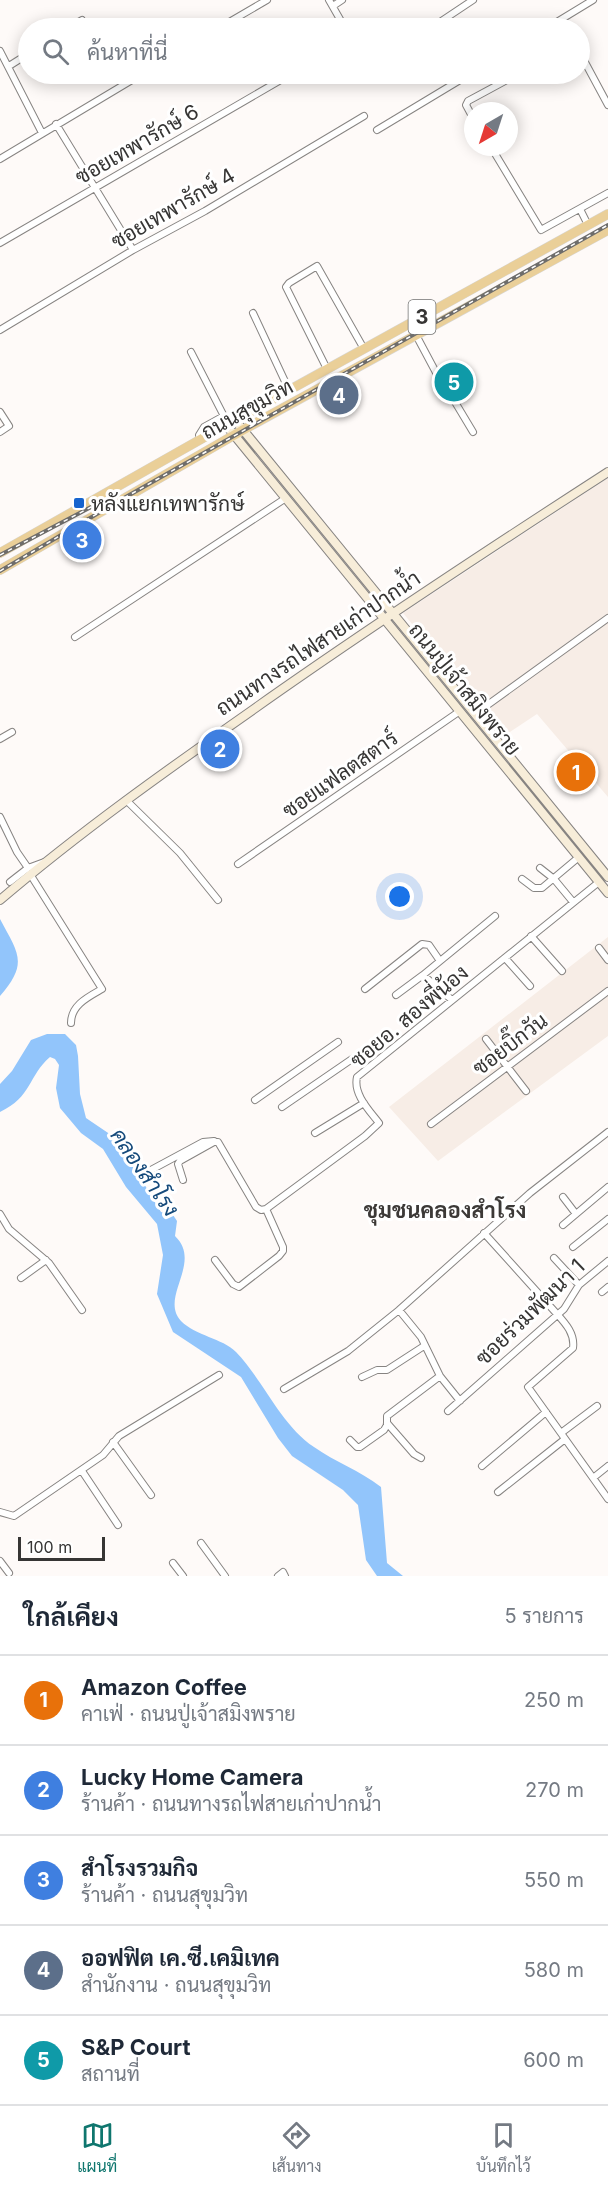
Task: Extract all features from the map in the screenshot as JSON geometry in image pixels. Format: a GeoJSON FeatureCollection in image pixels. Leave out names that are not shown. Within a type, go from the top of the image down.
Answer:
{"type":"FeatureCollection","features":[{"type":"Feature","properties":{"kind":"highway","name":"ถนนสุขุมวิท"},"geometry":{"type":"LineString","coordinates":[[2,552],[200,440],[228,421],[289,390],[608,214]]}},
{"type":"Feature","properties":{"kind":"highway"},"geometry":{"type":"LineString","coordinates":[[588,225],[596,236]]}},
{"type":"Feature","properties":{"kind":"highway","name":"ถนนสุขุมวิท"},"geometry":{"type":"LineString","coordinates":[[1,568],[243,430],[608,230]]}},
{"type":"Feature","properties":{"kind":"highway"},"geometry":{"type":"LineString","coordinates":[[1,568],[2,552]]}},
{"type":"Feature","properties":{"kind":"main road","name":"ถนนปู่เจ้าสมิงพราย"},"geometry":{"type":"LineString","coordinates":[[228,421],[243,430],[475,714],[518,776],[608,893]]}},
{"type":"Feature","properties":{"kind":"main road","name":"ถนนปู่เจ้าสมิงพราย"},"geometry":{"type":"LineString","coordinates":[[228,421],[235,435],[460,711],[607,876]]}},
{"type":"Feature","properties":{"kind":"main road","name":"ถนนทางรถไฟสายเก่าปากน้ำ"},"geometry":{"type":"LineString","coordinates":[[0,900],[29,871],[47,861],[126,800],[392,612],[608,472]]}},
{"type":"Feature","properties":{"kind":"main road"},"geometry":{"type":"LineString","coordinates":[[598,882],[607,876]]}},
{"type":"Feature","properties":{"kind":"street"},"geometry":{"type":"LineString","coordinates":[[236,18],[267,0]]}},
{"type":"Feature","properties":{"kind":"street"},"geometry":{"type":"LineString","coordinates":[[339,18],[331,3],[342,0]]}},
{"type":"Feature","properties":{"kind":"street"},"geometry":{"type":"LineString","coordinates":[[446,18],[473,0]]}},
{"type":"Feature","properties":{"kind":"street"},"geometry":{"type":"LineString","coordinates":[[563,18],[593,0]]}},
{"type":"Feature","properties":{"kind":"street"},"geometry":{"type":"LineString","coordinates":[[0,51],[42,132]]}},
{"type":"Feature","properties":{"kind":"street"},"geometry":{"type":"LineString","coordinates":[[9,66],[18,60]]}},
{"type":"Feature","properties":{"kind":"street"},"geometry":{"type":"LineString","coordinates":[[590,72],[608,105]]}},
{"type":"Feature","properties":{"kind":"street"},"geometry":{"type":"LineString","coordinates":[[0,159],[125,84]]}},
{"type":"Feature","properties":{"kind":"street","name":"ซอยเทพารักษ์ 6"},"geometry":{"type":"LineString","coordinates":[[0,243],[274,84]]}},
{"type":"Feature","properties":{"kind":"street"},"geometry":{"type":"LineString","coordinates":[[377,130],[453,84]]}},
{"type":"Feature","properties":{"kind":"street"},"geometry":{"type":"LineString","coordinates":[[468,102],[499,84]]}},
{"type":"Feature","properties":{"kind":"street","name":"ซอยเทพารักษ์ 4"},"geometry":{"type":"LineString","coordinates":[[0,330],[133,249],[205,212],[364,116]]}},
{"type":"Feature","properties":{"kind":"street"},"geometry":{"type":"LineString","coordinates":[[56,124],[93,188],[133,249]]}},
{"type":"Feature","properties":{"kind":"street"},"geometry":{"type":"LineString","coordinates":[[497,156],[542,230],[608,193]]}},
{"type":"Feature","properties":{"kind":"street"},"geometry":{"type":"LineString","coordinates":[[580,209],[588,225]]}},
{"type":"Feature","properties":{"kind":"street"},"geometry":{"type":"LineString","coordinates":[[327,369],[286,287],[317,266],[364,349]]}},
{"type":"Feature","properties":{"kind":"street"},"geometry":{"type":"LineString","coordinates":[[253,313],[289,390]]}},
{"type":"Feature","properties":{"kind":"street"},"geometry":{"type":"LineString","coordinates":[[416,335],[448,394]]}},
{"type":"Feature","properties":{"kind":"street"},"geometry":{"type":"LineString","coordinates":[[191,352],[228,421]]}},
{"type":"Feature","properties":{"kind":"street"},"geometry":{"type":"LineString","coordinates":[[455,402],[473,432]]}},
{"type":"Feature","properties":{"kind":"street"},"geometry":{"type":"LineString","coordinates":[[0,412],[9,426],[0,432]]}},
{"type":"Feature","properties":{"kind":"street"},"geometry":{"type":"LineString","coordinates":[[75,637],[286,498]]}},
{"type":"Feature","properties":{"kind":"street"},"geometry":{"type":"LineString","coordinates":[[475,714],[608,618]]}},
{"type":"Feature","properties":{"kind":"street","name":"ซอยแฟลตสตาร์"},"geometry":{"type":"LineString","coordinates":[[238,864],[460,711]]}},
{"type":"Feature","properties":{"kind":"street"},"geometry":{"type":"LineString","coordinates":[[0,740],[12,732]]}},
{"type":"Feature","properties":{"kind":"street"},"geometry":{"type":"LineString","coordinates":[[126,800],[180,853],[218,900]]}},
{"type":"Feature","properties":{"kind":"street"},"geometry":{"type":"LineString","coordinates":[[0,818],[17,852],[102,989],[76,1006],[71,1016],[71,1023]]}},
{"type":"Feature","properties":{"kind":"street"},"geometry":{"type":"LineString","coordinates":[[522,879],[538,889],[554,879],[579,857]]}},
{"type":"Feature","properties":{"kind":"street"},"geometry":{"type":"LineString","coordinates":[[540,868],[554,879],[573,902]]}},
{"type":"Feature","properties":{"kind":"street"},"geometry":{"type":"LineString","coordinates":[[10,882],[29,871]]}},
{"type":"Feature","properties":{"kind":"street","name":"ซอยอ. สองพี่น้อง"},"geometry":{"type":"LineString","coordinates":[[266,1209],[365,1136],[379,1123],[357,1090],[357,1077],[598,882]]}},
{"type":"Feature","properties":{"kind":"street"},"geometry":{"type":"LineString","coordinates":[[396,995],[495,916]]}},
{"type":"Feature","properties":{"kind":"street"},"geometry":{"type":"LineString","coordinates":[[531,936],[562,971]]}},
{"type":"Feature","properties":{"kind":"street"},"geometry":{"type":"LineString","coordinates":[[365,989],[422,944],[429,945],[440,961]]}},
{"type":"Feature","properties":{"kind":"street"},"geometry":{"type":"LineString","coordinates":[[599,948],[608,960]]}},
{"type":"Feature","properties":{"kind":"street"},"geometry":{"type":"LineString","coordinates":[[505,958],[530,986]]}},
{"type":"Feature","properties":{"kind":"street"},"geometry":{"type":"LineString","coordinates":[[423,975],[453,1000]]}},
{"type":"Feature","properties":{"kind":"street","name":"ซอยบิ๊กวัน"},"geometry":{"type":"LineString","coordinates":[[431,1124],[608,991]]}},
{"type":"Feature","properties":{"kind":"street"},"geometry":{"type":"LineString","coordinates":[[486,1039],[526,1091]]}},
{"type":"Feature","properties":{"kind":"street"},"geometry":{"type":"LineString","coordinates":[[255,1100],[338,1042]]}},
{"type":"Feature","properties":{"kind":"street"},"geometry":{"type":"LineString","coordinates":[[282,1107],[352,1059]]}},
{"type":"Feature","properties":{"kind":"street"},"geometry":{"type":"LineString","coordinates":[[315,1133],[364,1103]]}},
{"type":"Feature","properties":{"kind":"street"},"geometry":{"type":"LineString","coordinates":[[284,1389],[348,1351],[399,1310],[530,1193],[608,1132]]}},
{"type":"Feature","properties":{"kind":"street"},"geometry":{"type":"LineString","coordinates":[[151,1170],[203,1142],[220,1144],[256,1207],[261,1210],[266,1209],[283,1251],[239,1287],[233,1284],[215,1260]]}},
{"type":"Feature","properties":{"kind":"street"},"geometry":{"type":"LineString","coordinates":[[183,1180],[178,1164],[180,1161],[214,1142]]}},
{"type":"Feature","properties":{"kind":"street"},"geometry":{"type":"LineString","coordinates":[[563,1225],[608,1187]]}},
{"type":"Feature","properties":{"kind":"street"},"geometry":{"type":"LineString","coordinates":[[563,1197],[576,1214]]}},
{"type":"Feature","properties":{"kind":"street"},"geometry":{"type":"LineString","coordinates":[[0,1214],[7,1227],[46,1260],[82,1310]]}},
{"type":"Feature","properties":{"kind":"street"},"geometry":{"type":"LineString","coordinates":[[573,1247],[608,1219]]}},
{"type":"Feature","properties":{"kind":"street"},"geometry":{"type":"LineString","coordinates":[[484,1233],[557,1314],[573,1338],[573,1348],[528,1387],[608,1499]]}},
{"type":"Feature","properties":{"kind":"street"},"geometry":{"type":"LineString","coordinates":[[554,1258],[579,1285]]}},
{"type":"Feature","properties":{"kind":"street"},"geometry":{"type":"LineString","coordinates":[[21,1278],[46,1260]]}},
{"type":"Feature","properties":{"kind":"street","name":"ซอยร่วมพัฒนา 1"},"geometry":{"type":"LineString","coordinates":[[448,1411],[568,1304],[579,1285],[608,1261]]}},
{"type":"Feature","properties":{"kind":"street"},"geometry":{"type":"LineString","coordinates":[[399,1310],[421,1337],[440,1376],[460,1401]]}},
{"type":"Feature","properties":{"kind":"street"},"geometry":{"type":"LineString","coordinates":[[362,1377],[377,1370],[387,1371],[424,1346]]}},
{"type":"Feature","properties":{"kind":"street"},"geometry":{"type":"LineString","coordinates":[[0,1512],[16,1515],[82,1471],[103,1455],[113,1442],[152,1414],[219,1375]]}},
{"type":"Feature","properties":{"kind":"street"},"geometry":{"type":"LineString","coordinates":[[350,1440],[357,1448],[360,1448],[384,1430],[387,1416],[440,1376]]}},
{"type":"Feature","properties":{"kind":"street"},"geometry":{"type":"LineString","coordinates":[[498,1492],[597,1406]]}},
{"type":"Feature","properties":{"kind":"street"},"geometry":{"type":"LineString","coordinates":[[482,1466],[546,1412]]}},
{"type":"Feature","properties":{"kind":"street"},"geometry":{"type":"LineString","coordinates":[[387,1422],[414,1454],[421,1458]]}},
{"type":"Feature","properties":{"kind":"street"},"geometry":{"type":"LineString","coordinates":[[113,1442],[151,1496]]}},
{"type":"Feature","properties":{"kind":"street"},"geometry":{"type":"LineString","coordinates":[[593,1478],[608,1466]]}},
{"type":"Feature","properties":{"kind":"street"},"geometry":{"type":"LineString","coordinates":[[82,1471],[118,1525]]}},
{"type":"Feature","properties":{"kind":"street"},"geometry":{"type":"LineString","coordinates":[[201,1543],[225,1576]]}},
{"type":"Feature","properties":{"kind":"street"},"geometry":{"type":"LineString","coordinates":[[0,1561],[9,1573]]}},
{"type":"Feature","properties":{"kind":"street"},"geometry":{"type":"LineString","coordinates":[[173,1563],[183,1576]]}},
{"type":"Feature","properties":{"kind":"street"},"geometry":{"type":"LineString","coordinates":[[278,1576],[283,1572],[285,1576]]}},
{"type":"Feature","properties":{"kind":"shaded area"},"geometry":{"type":"Polygon","coordinates":[[[608,478],[608,797],[537,714],[504,736],[403,613],[608,478]]]}},
{"type":"Feature","properties":{"kind":"shaded area"},"geometry":{"type":"Polygon","coordinates":[[[608,937],[608,1036],[438,1161],[389,1107],[608,937]]]}},
{"type":"Feature","properties":{"kind":"water"},"geometry":{"type":"Polygon","coordinates":[[[0,919],[18,958],[15,975],[0,996],[0,919]]]}},
{"type":"Feature","properties":{"kind":"water"},"geometry":{"type":"Polygon","coordinates":[[[47,1034],[65,1034],[76,1045],[80,1094],[86,1118],[117,1139],[161,1212],[173,1215],[177,1221],[175,1236],[182,1246],[185,1257],[175,1301],[176,1312],[181,1321],[194,1330],[224,1343],[236,1352],[291,1427],[302,1438],[381,1487],[387,1563],[403,1576],[377,1576],[366,1560],[358,1505],[343,1490],[292,1456],[278,1438],[241,1377],[173,1332],[157,1294],[163,1255],[157,1224],[126,1187],[103,1149],[81,1133],[60,1108],[56,1088],[59,1065],[55,1059],[50,1057],[18,1100],[0,1112],[0,1084],[12,1071],[31,1040],[47,1034]]]}},
{"type":"Feature","properties":{"kind":"railway"},"geometry":{"type":"LineString","coordinates":[[0,571],[124,498],[608,225]]}},
{"type":"Feature","properties":{"kind":"railway"},"geometry":{"type":"LineString","coordinates":[[0,555],[93,506]]}},
{"type":"Feature","properties":{"kind":"place","name":"S&P Court"},"geometry":{"type":"Point","coordinates":[454,382]}},
{"type":"Feature","properties":{"kind":"place","name":"ออฟฟิต เค.ซี.เคมิเทค"},"geometry":{"type":"Point","coordinates":[339,395]}},
{"type":"Feature","properties":{"kind":"place","name":"หลังแยกเทพารักษ์"},"geometry":{"type":"Point","coordinates":[79,503]}},
{"type":"Feature","properties":{"kind":"place","name":"สำโรงรวมกิจ"},"geometry":{"type":"Point","coordinates":[82,540]}},
{"type":"Feature","properties":{"kind":"place","name":"Lucky Home Camera"},"geometry":{"type":"Point","coordinates":[220,749]}},
{"type":"Feature","properties":{"kind":"place","name":"Amazon Coffee"},"geometry":{"type":"Point","coordinates":[576,772]}},
{"type":"Feature","properties":{"kind":"district","name":"ชุมชนคลองสำโรง"},"geometry":{"type":"Point","coordinates":[445,1210]}},
{"type":"Feature","properties":{"kind":"water label","name":"คลองสำโรง"},"geometry":{"type":"Point","coordinates":[145,1172]}}]}
